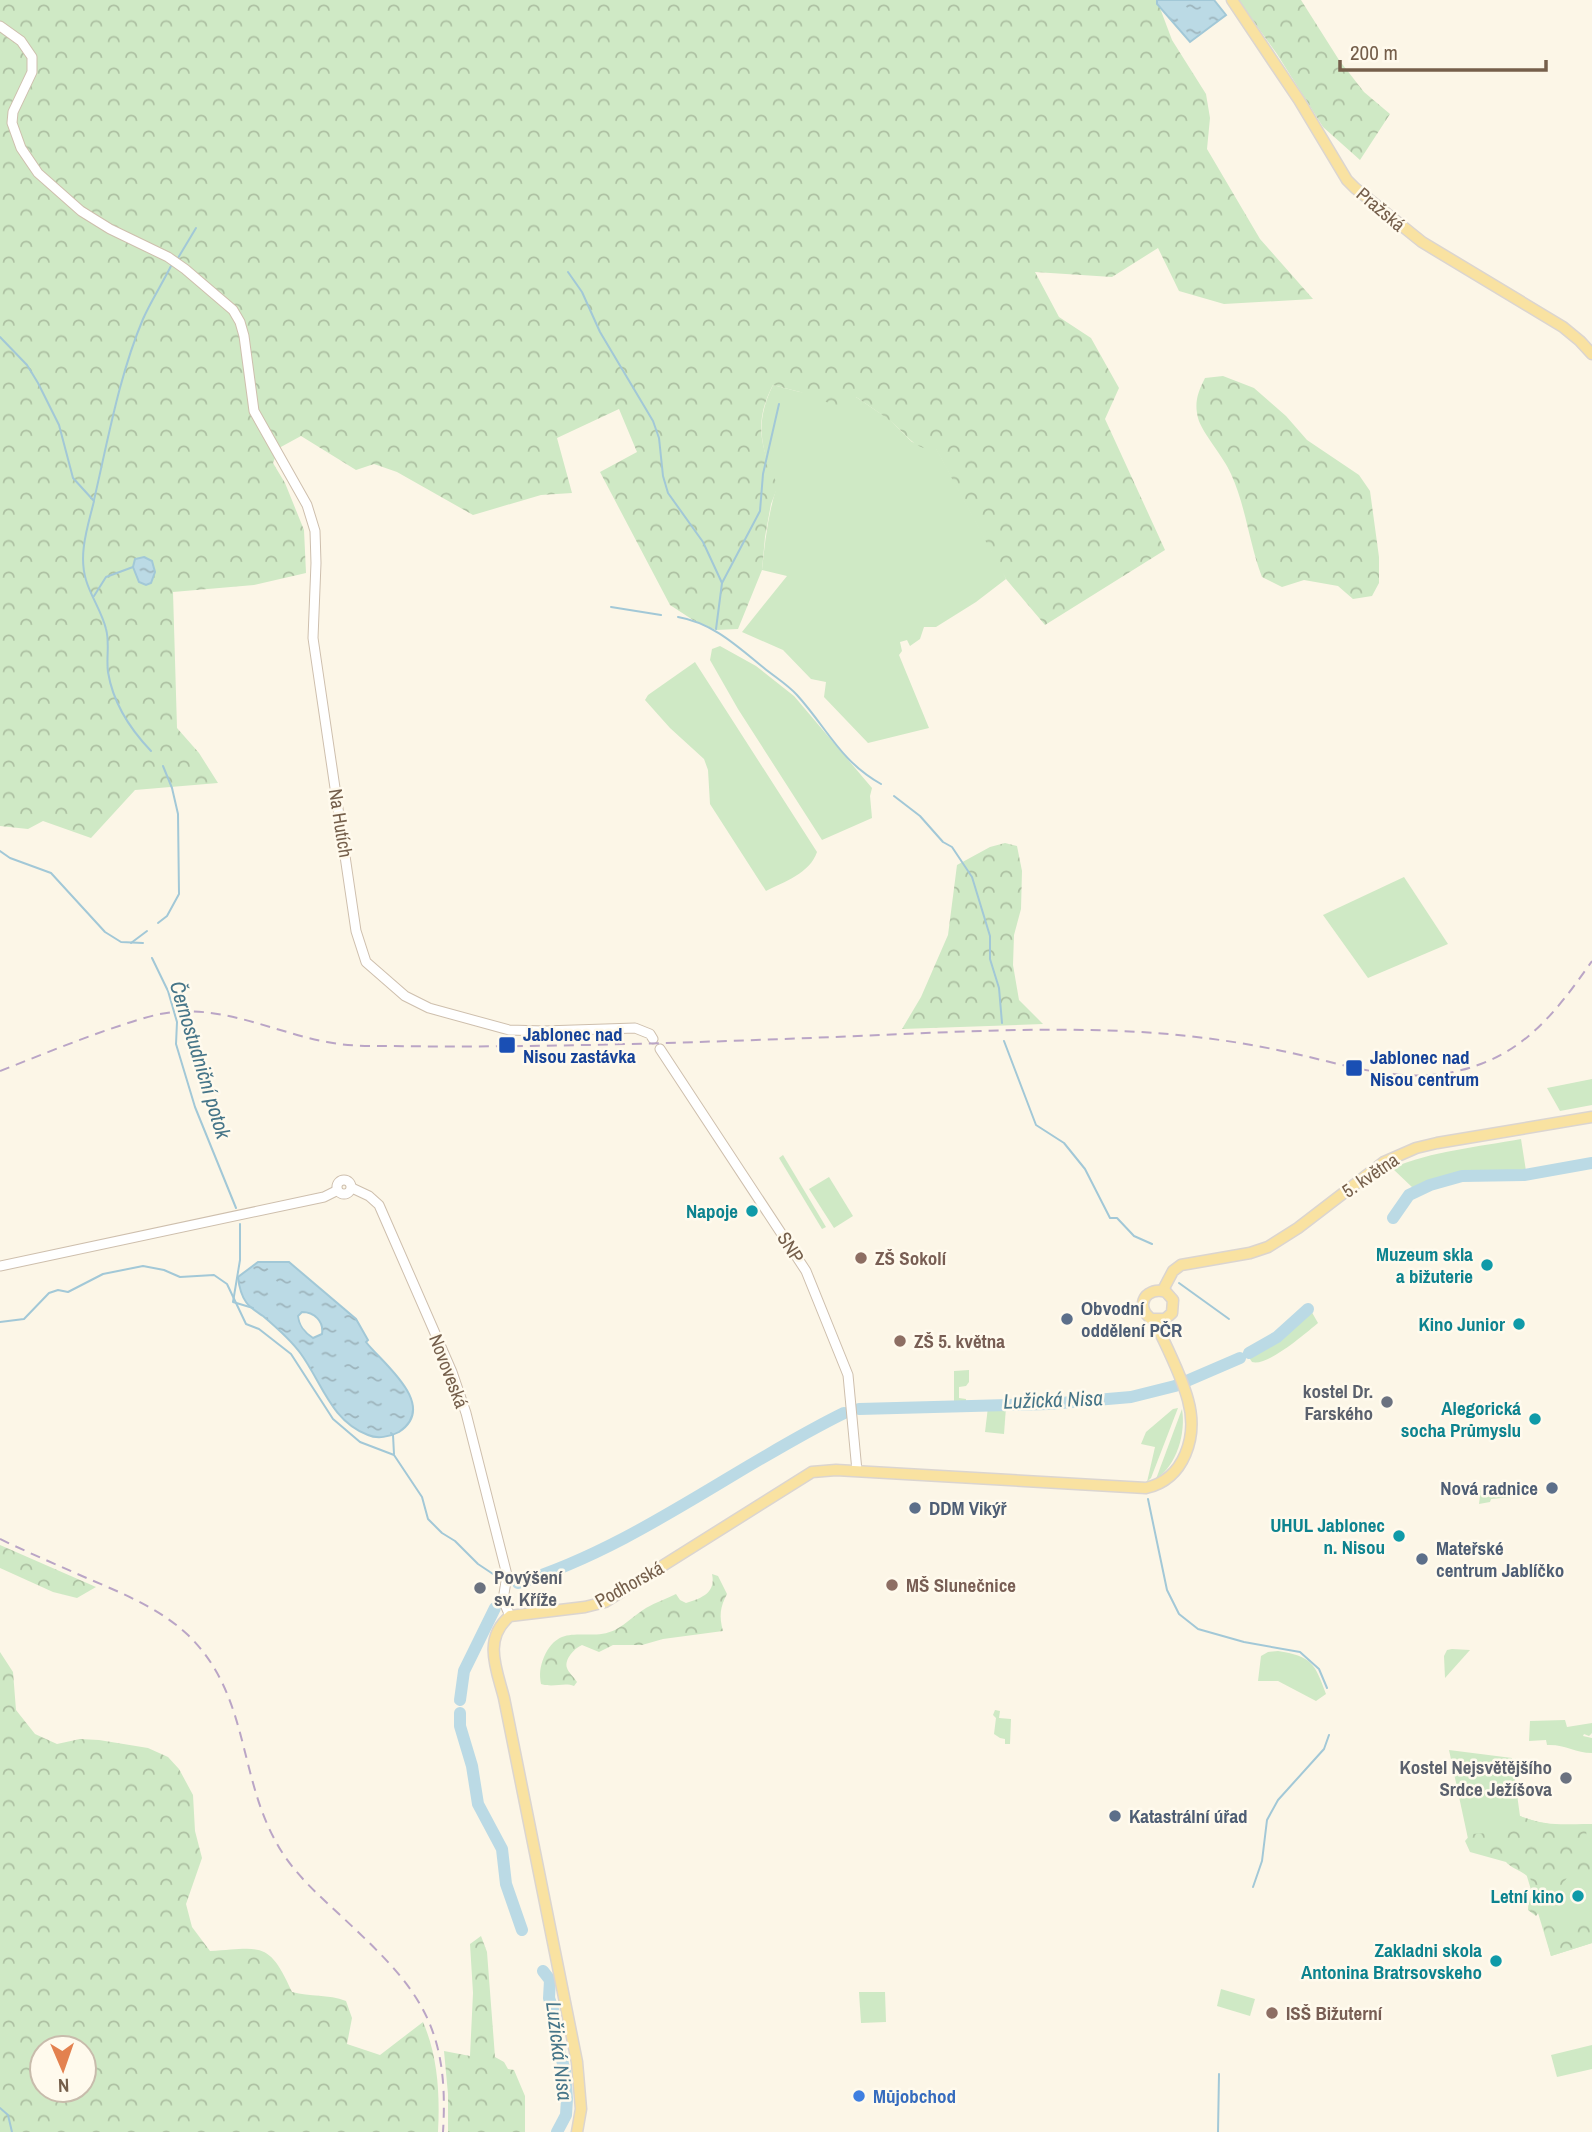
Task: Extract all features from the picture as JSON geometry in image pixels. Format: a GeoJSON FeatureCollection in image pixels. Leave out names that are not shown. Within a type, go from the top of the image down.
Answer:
{"type":"FeatureCollection","features":[{"type":"Feature","properties":{"kind":"main road","name":"Pražská"},"geometry":{"type":"LineString","coordinates":[[1232,0],[1355,188],[1422,242],[1563,327],[1592,354]]}},
{"type":"Feature","properties":{"kind":"main road","name":"5. května"},"geometry":{"type":"LineString","coordinates":[[1165,1291],[1177,1266],[1268,1247],[1298,1228],[1384,1162],[1402,1153],[1437,1143],[1592,1117]]}},
{"type":"Feature","properties":{"kind":"main road"},"geometry":{"type":"LineString","coordinates":[[1152,1319],[1161,1320],[1173,1311],[1174,1303],[1165,1291],[1152,1291],[1144,1299],[1145,1312],[1156,1324],[1172,1360]]}},
{"type":"Feature","properties":{"kind":"main road"},"geometry":{"type":"LineString","coordinates":[[1168,1317],[1167,1333],[1172,1360]]}},
{"type":"Feature","properties":{"kind":"main road","name":"Podhorská"},"geometry":{"type":"LineString","coordinates":[[510,1616],[605,1602],[804,1476],[823,1470],[1146,1488],[1169,1479],[1181,1464],[1189,1444],[1190,1417],[1185,1392],[1172,1360]]}},
{"type":"Feature","properties":{"kind":"main road"},"geometry":{"type":"LineString","coordinates":[[510,1616],[497,1631],[494,1639],[494,1663],[507,1710],[577,2062],[581,2109],[577,2132]]}},
{"type":"Feature","properties":{"kind":"street","name":"Na Hutích"},"geometry":{"type":"LineString","coordinates":[[0,26],[21,41],[29,50],[33,63],[32,72],[12,117],[14,135],[38,173],[81,211],[110,229],[168,257],[233,310],[244,336],[254,411],[307,505],[315,531],[313,638],[356,931],[366,962],[390,985],[416,1002],[509,1030],[635,1028],[650,1034],[653,1039]]}},
{"type":"Feature","properties":{"kind":"street","name":"SNP"},"geometry":{"type":"LineString","coordinates":[[660,1049],[806,1271],[848,1375],[857,1471]]}},
{"type":"Feature","properties":{"kind":"street","name":"Novoveská"},"geometry":{"type":"LineString","coordinates":[[0,1266],[324,1198],[336,1191],[336,1186],[342,1181],[369,1196],[379,1205],[452,1372],[485,1480],[507,1575],[503,1600],[510,1616]]}},
{"type":"Feature","properties":{"kind":"green space"},"geometry":{"type":"Polygon","coordinates":[[[0,0],[1157,0],[1172,40],[1206,94],[1210,118],[1207,149],[1260,239],[1313,299],[1224,304],[1179,291],[1158,248],[1112,277],[1035,272],[1059,317],[1091,338],[1119,388],[1105,419],[1165,550],[1045,625],[1006,579],[936,449],[916,444],[889,420],[856,397],[842,408],[773,385],[761,424],[767,460],[778,486],[771,504],[762,570],[738,629],[716,630],[693,620],[670,605],[600,472],[637,452],[619,409],[557,438],[572,493],[541,495],[473,515],[397,472],[374,464],[356,470],[301,436],[279,448],[273,463],[285,483],[304,530],[306,573],[254,585],[173,592],[177,728],[199,753],[218,783],[135,790],[91,838],[43,821],[28,829],[0,826],[0,0]]]}},
{"type":"Feature","properties":{"kind":"green space"},"geometry":{"type":"Polygon","coordinates":[[[1238,0],[1301,0],[1339,60],[1364,92],[1390,114],[1360,160],[1323,127],[1277,54],[1238,0]]]}},
{"type":"Feature","properties":{"kind":"green space"},"geometry":{"type":"Polygon","coordinates":[[[1223,376],[1254,388],[1286,416],[1307,440],[1359,475],[1370,491],[1379,557],[1379,583],[1372,596],[1353,599],[1338,586],[1304,580],[1282,587],[1262,577],[1236,487],[1228,467],[1200,424],[1196,407],[1205,378],[1223,376]]]}},
{"type":"Feature","properties":{"kind":"green space"},"geometry":{"type":"Polygon","coordinates":[[[773,385],[800,392],[856,397],[890,420],[912,442],[936,448],[1002,570],[1006,579],[976,602],[936,627],[924,627],[920,639],[910,646],[907,640],[900,642],[902,651],[899,655],[929,728],[868,743],[824,697],[826,682],[811,679],[783,650],[742,632],[787,576],[762,570],[769,517],[777,486],[767,460],[762,436],[763,412],[773,385]]]}},
{"type":"Feature","properties":{"kind":"green space"},"geometry":{"type":"Polygon","coordinates":[[[720,646],[756,666],[794,696],[872,788],[872,818],[822,840],[738,709],[710,660],[712,649],[720,646]]]}},
{"type":"Feature","properties":{"kind":"green space"},"geometry":{"type":"Polygon","coordinates":[[[695,662],[817,852],[803,871],[766,891],[710,804],[708,770],[704,759],[670,728],[645,700],[648,695],[695,662]]]}},
{"type":"Feature","properties":{"kind":"green space"},"geometry":{"type":"Polygon","coordinates":[[[1005,843],[1017,846],[1022,871],[1021,909],[1014,935],[1013,965],[1019,1000],[1043,1024],[902,1029],[921,997],[948,935],[957,865],[990,847],[1005,843]]]}},
{"type":"Feature","properties":{"kind":"green space"},"geometry":{"type":"Polygon","coordinates":[[[1404,877],[1448,944],[1368,978],[1323,915],[1404,877]]]}},
{"type":"Feature","properties":{"kind":"green space"},"geometry":{"type":"Polygon","coordinates":[[[1592,1079],[1592,1105],[1560,1111],[1547,1088],[1592,1079]]]}},
{"type":"Feature","properties":{"kind":"green space"},"geometry":{"type":"Polygon","coordinates":[[[1521,1139],[1526,1171],[1464,1171],[1413,1188],[1392,1168],[1439,1153],[1521,1139]]]}},
{"type":"Feature","properties":{"kind":"green space"},"geometry":{"type":"Polygon","coordinates":[[[783,1155],[826,1227],[822,1229],[779,1158],[783,1155]]]}},
{"type":"Feature","properties":{"kind":"green space"},"geometry":{"type":"Polygon","coordinates":[[[829,1177],[853,1216],[834,1228],[809,1189],[829,1177]]]}},
{"type":"Feature","properties":{"kind":"green space"},"geometry":{"type":"Polygon","coordinates":[[[1310,1309],[1318,1323],[1276,1354],[1259,1362],[1252,1362],[1248,1356],[1276,1339],[1310,1309]]]}},
{"type":"Feature","properties":{"kind":"green space"},"geometry":{"type":"Polygon","coordinates":[[[969,1370],[969,1382],[966,1386],[959,1387],[959,1398],[966,1399],[966,1402],[954,1402],[954,1371],[969,1370]]]}},
{"type":"Feature","properties":{"kind":"green space"},"geometry":{"type":"Polygon","coordinates":[[[988,1407],[1006,1407],[1004,1434],[985,1432],[988,1407]]]}},
{"type":"Feature","properties":{"kind":"green space"},"geometry":{"type":"Polygon","coordinates":[[[1178,1408],[1151,1478],[1147,1482],[1155,1447],[1141,1444],[1146,1432],[1173,1409],[1178,1408]]]}},
{"type":"Feature","properties":{"kind":"green space"},"geometry":{"type":"Polygon","coordinates":[[[1182,1409],[1183,1428],[1175,1457],[1156,1479],[1182,1409]]]}},
{"type":"Feature","properties":{"kind":"green space"},"geometry":{"type":"Polygon","coordinates":[[[1481,1488],[1513,1490],[1512,1497],[1491,1499],[1490,1502],[1479,1504],[1481,1488]]]}},
{"type":"Feature","properties":{"kind":"green space"},"geometry":{"type":"Polygon","coordinates":[[[0,1545],[96,1587],[77,1598],[53,1592],[0,1568],[0,1545]]]}},
{"type":"Feature","properties":{"kind":"green space"},"geometry":{"type":"Polygon","coordinates":[[[712,1574],[718,1576],[727,1594],[721,1612],[723,1631],[663,1639],[642,1645],[613,1645],[599,1652],[582,1645],[573,1651],[566,1665],[577,1682],[574,1686],[541,1684],[540,1671],[544,1657],[558,1639],[575,1634],[615,1630],[646,1608],[676,1594],[686,1603],[698,1599],[710,1590],[712,1574]]]}},
{"type":"Feature","properties":{"kind":"green space"},"geometry":{"type":"Polygon","coordinates":[[[1447,1650],[1470,1650],[1445,1678],[1444,1656],[1447,1650]]]}},
{"type":"Feature","properties":{"kind":"green space"},"geometry":{"type":"Polygon","coordinates":[[[1278,1651],[1298,1655],[1310,1663],[1315,1668],[1326,1694],[1316,1701],[1278,1681],[1258,1681],[1261,1656],[1278,1651]]]}},
{"type":"Feature","properties":{"kind":"green space"},"geometry":{"type":"Polygon","coordinates":[[[0,1652],[13,1672],[16,1710],[35,1734],[57,1744],[80,1739],[148,1748],[168,1757],[179,1769],[193,1795],[195,1831],[202,1858],[186,1904],[192,1927],[210,1951],[262,1951],[277,1963],[292,1992],[346,2001],[352,2018],[347,2044],[380,2055],[423,2022],[437,2076],[438,2132],[0,2132],[0,1652]]]}},
{"type":"Feature","properties":{"kind":"green space"},"geometry":{"type":"Polygon","coordinates":[[[995,1710],[1000,1711],[999,1718],[1011,1719],[1010,1744],[1005,1744],[1005,1739],[994,1734],[995,1710]]]}},
{"type":"Feature","properties":{"kind":"green space"},"geometry":{"type":"Polygon","coordinates":[[[1565,1720],[1567,1727],[1592,1723],[1592,1733],[1583,1736],[1592,1738],[1592,1753],[1547,1745],[1546,1740],[1529,1741],[1530,1721],[1565,1720]]]}},
{"type":"Feature","properties":{"kind":"green space"},"geometry":{"type":"Polygon","coordinates":[[[1449,1750],[1512,1758],[1520,1816],[1547,1823],[1592,1824],[1592,1943],[1551,1956],[1522,1860],[1470,1848],[1449,1750]]]}},
{"type":"Feature","properties":{"kind":"green space"},"geometry":{"type":"Polygon","coordinates":[[[1520,1816],[1552,1824],[1586,1824],[1587,1851],[1592,1854],[1592,1890],[1582,1878],[1567,1878],[1536,1916],[1528,1910],[1533,1883],[1527,1876],[1506,1862],[1470,1852],[1465,1841],[1471,1834],[1509,1832],[1502,1825],[1520,1816]]]}},
{"type":"Feature","properties":{"kind":"green space"},"geometry":{"type":"Polygon","coordinates":[[[1592,1913],[1592,1943],[1551,1956],[1543,1925],[1550,1924],[1558,1933],[1565,1933],[1592,1913]]]}},
{"type":"Feature","properties":{"kind":"green space"},"geometry":{"type":"Polygon","coordinates":[[[481,1936],[487,1952],[495,2057],[504,2062],[508,2069],[514,2070],[525,2096],[525,2132],[448,2132],[444,2051],[470,2056],[473,1993],[470,1944],[481,1936]]]}},
{"type":"Feature","properties":{"kind":"green space"},"geometry":{"type":"Polygon","coordinates":[[[1221,1989],[1255,1999],[1250,2016],[1217,2006],[1221,1989]]]}},
{"type":"Feature","properties":{"kind":"green space"},"geometry":{"type":"Polygon","coordinates":[[[859,1992],[885,1992],[886,2022],[861,2023],[859,1992]]]}},
{"type":"Feature","properties":{"kind":"green space"},"geometry":{"type":"Polygon","coordinates":[[[1592,2045],[1592,2069],[1557,2077],[1551,2055],[1592,2045]]]}},
{"type":"Feature","properties":{"kind":"water"},"geometry":{"type":"Polygon","coordinates":[[[1157,0],[1214,0],[1226,15],[1190,42],[1157,4],[1157,0]]]}},
{"type":"Feature","properties":{"kind":"water"},"geometry":{"type":"Polygon","coordinates":[[[144,557],[152,561],[155,572],[151,583],[146,585],[139,582],[133,567],[135,559],[144,557]]]}},
{"type":"Feature","properties":{"kind":"water"},"geometry":{"type":"Polygon","coordinates":[[[258,1262],[289,1262],[356,1319],[368,1340],[366,1342],[403,1384],[410,1397],[413,1409],[410,1421],[399,1432],[379,1437],[355,1429],[345,1421],[328,1400],[297,1349],[246,1302],[238,1277],[258,1262]],[[306,1312],[298,1316],[302,1328],[313,1338],[322,1334],[320,1321],[306,1312]]]}},
{"type":"Feature","properties":{"kind":"waterway"},"geometry":{"type":"LineString","coordinates":[[178,258],[196,228]]}},
{"type":"Feature","properties":{"kind":"waterway"},"geometry":{"type":"LineString","coordinates":[[94,500],[127,363],[143,319],[171,266]]}},
{"type":"Feature","properties":{"kind":"waterway"},"geometry":{"type":"LineString","coordinates":[[568,272],[582,292],[600,332],[653,421],[659,438],[663,476],[668,493],[703,542],[722,583]]}},
{"type":"Feature","properties":{"kind":"waterway"},"geometry":{"type":"LineString","coordinates":[[0,337],[27,365],[38,383],[59,425],[73,478],[94,501],[83,550],[86,580],[106,629],[108,672],[118,705],[129,725],[151,751]]}},
{"type":"Feature","properties":{"kind":"waterway"},"geometry":{"type":"LineString","coordinates":[[716,629],[722,583],[760,511],[763,474],[779,404]]}},
{"type":"Feature","properties":{"kind":"waterway"},"geometry":{"type":"LineString","coordinates":[[94,596],[106,577],[133,567]]}},
{"type":"Feature","properties":{"kind":"waterway"},"geometry":{"type":"LineString","coordinates":[[611,607],[661,615]]}},
{"type":"Feature","properties":{"kind":"waterway"},"geometry":{"type":"LineString","coordinates":[[678,617],[702,624],[724,636],[786,684],[808,707],[844,754],[881,784]]}},
{"type":"Feature","properties":{"kind":"waterway"},"geometry":{"type":"LineString","coordinates":[[158,923],[167,916],[179,894],[178,814],[163,766]]}},
{"type":"Feature","properties":{"kind":"waterway"},"geometry":{"type":"LineString","coordinates":[[894,796],[920,816],[943,842],[952,847],[972,877],[990,936],[990,959],[999,988],[1002,1023]]}},
{"type":"Feature","properties":{"kind":"waterway","name":"Černostudniční potok"},"geometry":{"type":"LineString","coordinates":[[0,851],[10,858],[51,873],[105,932],[121,942],[143,943]]}},
{"type":"Feature","properties":{"kind":"waterway"},"geometry":{"type":"LineString","coordinates":[[131,943],[147,931]]}},
{"type":"Feature","properties":{"kind":"waterway","name":"Černostudniční potok"},"geometry":{"type":"LineString","coordinates":[[152,958],[168,991],[177,1022],[176,1044],[195,1107],[236,1208]]}},
{"type":"Feature","properties":{"kind":"waterway"},"geometry":{"type":"LineString","coordinates":[[1004,1041],[1036,1125],[1064,1143],[1085,1169],[1110,1218],[1117,1218],[1134,1236],[1152,1244]]}},
{"type":"Feature","properties":{"kind":"waterway","name":"Lužická Nisa"},"geometry":{"type":"LineString","coordinates":[[1393,1218],[1409,1195],[1430,1185],[1462,1176],[1524,1175],[1592,1163]]}},
{"type":"Feature","properties":{"kind":"waterway","name":"Černostudniční potok"},"geometry":{"type":"LineString","coordinates":[[240,1224],[240,1260],[233,1302],[253,1308]]}},
{"type":"Feature","properties":{"kind":"waterway"},"geometry":{"type":"LineString","coordinates":[[0,1322],[24,1319],[49,1293],[58,1290],[68,1292],[103,1274],[143,1266],[164,1270],[180,1277],[214,1275],[227,1284],[246,1324],[259,1329],[291,1354],[333,1419],[360,1442],[394,1455],[422,1497],[428,1519],[478,1564],[499,1578]]}},
{"type":"Feature","properties":{"kind":"waterway"},"geometry":{"type":"LineString","coordinates":[[1179,1283],[1229,1319]]}},
{"type":"Feature","properties":{"kind":"waterway","name":"Lužická Nisa"},"geometry":{"type":"LineString","coordinates":[[1249,1353],[1277,1337],[1308,1309]]}},
{"type":"Feature","properties":{"kind":"waterway","name":"Lužická Nisa"},"geometry":{"type":"LineString","coordinates":[[859,1409],[1049,1404],[1131,1397],[1175,1386],[1240,1358]]}},
{"type":"Feature","properties":{"kind":"waterway","name":"Lužická Nisa"},"geometry":{"type":"LineString","coordinates":[[518,1583],[561,1568],[644,1528],[803,1434],[844,1413]]}},
{"type":"Feature","properties":{"kind":"waterway"},"geometry":{"type":"LineString","coordinates":[[391,1433],[394,1454]]}},
{"type":"Feature","properties":{"kind":"waterway"},"geometry":{"type":"LineString","coordinates":[[1148,1499],[1167,1590],[1179,1614],[1198,1629],[1244,1642],[1300,1652],[1319,1669],[1327,1688]]}},
{"type":"Feature","properties":{"kind":"waterway","name":"Lužická Nisa"},"geometry":{"type":"LineString","coordinates":[[460,1700],[464,1671],[495,1608]]}},
{"type":"Feature","properties":{"kind":"waterway","name":"Lužická Nisa"},"geometry":{"type":"LineString","coordinates":[[460,1713],[460,1726],[472,1766],[478,1804],[502,1849],[506,1884],[522,1930]]}},
{"type":"Feature","properties":{"kind":"waterway"},"geometry":{"type":"LineString","coordinates":[[1253,1887],[1262,1861],[1267,1820],[1278,1800],[1324,1749],[1329,1735]]}},
{"type":"Feature","properties":{"kind":"waterway","name":"Lužická Nisa"},"geometry":{"type":"LineString","coordinates":[[543,1971],[550,1980],[549,1998],[555,2016],[555,2035],[565,2071],[566,2115],[557,2132]]}},
{"type":"Feature","properties":{"kind":"waterway"},"geometry":{"type":"LineString","coordinates":[[1218,2132],[1219,2074]]}},
{"type":"Feature","properties":{"kind":"waterway"},"geometry":{"type":"LineString","coordinates":[[0,2108],[8,2115],[12,2132]]}},
{"type":"Feature","properties":{"kind":"railway"},"geometry":{"type":"LineString","coordinates":[[0,1071],[136,1020],[154,1015],[193,1011],[232,1017],[307,1038],[363,1046],[609,1044],[949,1032],[1103,1030],[1247,1044],[1388,1074],[1431,1075],[1477,1065],[1517,1045],[1549,1016],[1592,961]]}},
{"type":"Feature","properties":{"kind":"railway"},"geometry":{"type":"LineString","coordinates":[[0,1539],[151,1608],[188,1635],[208,1658],[233,1708],[264,1816],[282,1852],[296,1872],[388,1962],[422,2008],[433,2033],[440,2061],[444,2094],[443,2132]]}},
{"type":"Feature","properties":{"kind":"place","name":"Jablonec nad Nisou zastávka"},"geometry":{"type":"Point","coordinates":[507,1045]}},
{"type":"Feature","properties":{"kind":"place","name":"Jablonec nad Nisou centrum"},"geometry":{"type":"Point","coordinates":[1354,1068]}},
{"type":"Feature","properties":{"kind":"place","name":"Napoje"},"geometry":{"type":"Point","coordinates":[752,1211]}},
{"type":"Feature","properties":{"kind":"place","name":"ZŠ Sokolí"},"geometry":{"type":"Point","coordinates":[861,1258]}},
{"type":"Feature","properties":{"kind":"place","name":"Muzeum skla a bižuterie"},"geometry":{"type":"Point","coordinates":[1487,1265]}},
{"type":"Feature","properties":{"kind":"place","name":"Obvodní oddělení PČR"},"geometry":{"type":"Point","coordinates":[1067,1319]}},
{"type":"Feature","properties":{"kind":"place","name":"Kino Junior"},"geometry":{"type":"Point","coordinates":[1519,1324]}},
{"type":"Feature","properties":{"kind":"place","name":"ZŠ 5. května"},"geometry":{"type":"Point","coordinates":[900,1341]}},
{"type":"Feature","properties":{"kind":"place","name":"kostel Dr. Farského"},"geometry":{"type":"Point","coordinates":[1387,1402]}},
{"type":"Feature","properties":{"kind":"place","name":"Alegorická socha Průmyslu"},"geometry":{"type":"Point","coordinates":[1535,1419]}},
{"type":"Feature","properties":{"kind":"place","name":"Nová radnice"},"geometry":{"type":"Point","coordinates":[1552,1488]}},
{"type":"Feature","properties":{"kind":"place","name":"DDM Vikýř"},"geometry":{"type":"Point","coordinates":[915,1508]}},
{"type":"Feature","properties":{"kind":"place","name":"UHUL Jablonec n. Nisou"},"geometry":{"type":"Point","coordinates":[1399,1536]}},
{"type":"Feature","properties":{"kind":"place","name":"Mateřské centrum Jablíčko"},"geometry":{"type":"Point","coordinates":[1422,1559]}},
{"type":"Feature","properties":{"kind":"place","name":"MŠ Slunečnice"},"geometry":{"type":"Point","coordinates":[892,1585]}},
{"type":"Feature","properties":{"kind":"place","name":"Povýšení sv. Kříže"},"geometry":{"type":"Point","coordinates":[480,1588]}},
{"type":"Feature","properties":{"kind":"place","name":"Kostel Nejsvětějšího Srdce Ježíšova"},"geometry":{"type":"Point","coordinates":[1566,1778]}},
{"type":"Feature","properties":{"kind":"place","name":"Katastrální úřad"},"geometry":{"type":"Point","coordinates":[1115,1816]}},
{"type":"Feature","properties":{"kind":"place","name":"Letní kino"},"geometry":{"type":"Point","coordinates":[1578,1896]}},
{"type":"Feature","properties":{"kind":"place","name":"Zakladni skola Antonina Bratrsovskeho"},"geometry":{"type":"Point","coordinates":[1496,1961]}},
{"type":"Feature","properties":{"kind":"place","name":"ISŠ Bižuterní"},"geometry":{"type":"Point","coordinates":[1272,2013]}},
{"type":"Feature","properties":{"kind":"place","name":"Můjobchod"},"geometry":{"type":"Point","coordinates":[859,2096]}}]}
